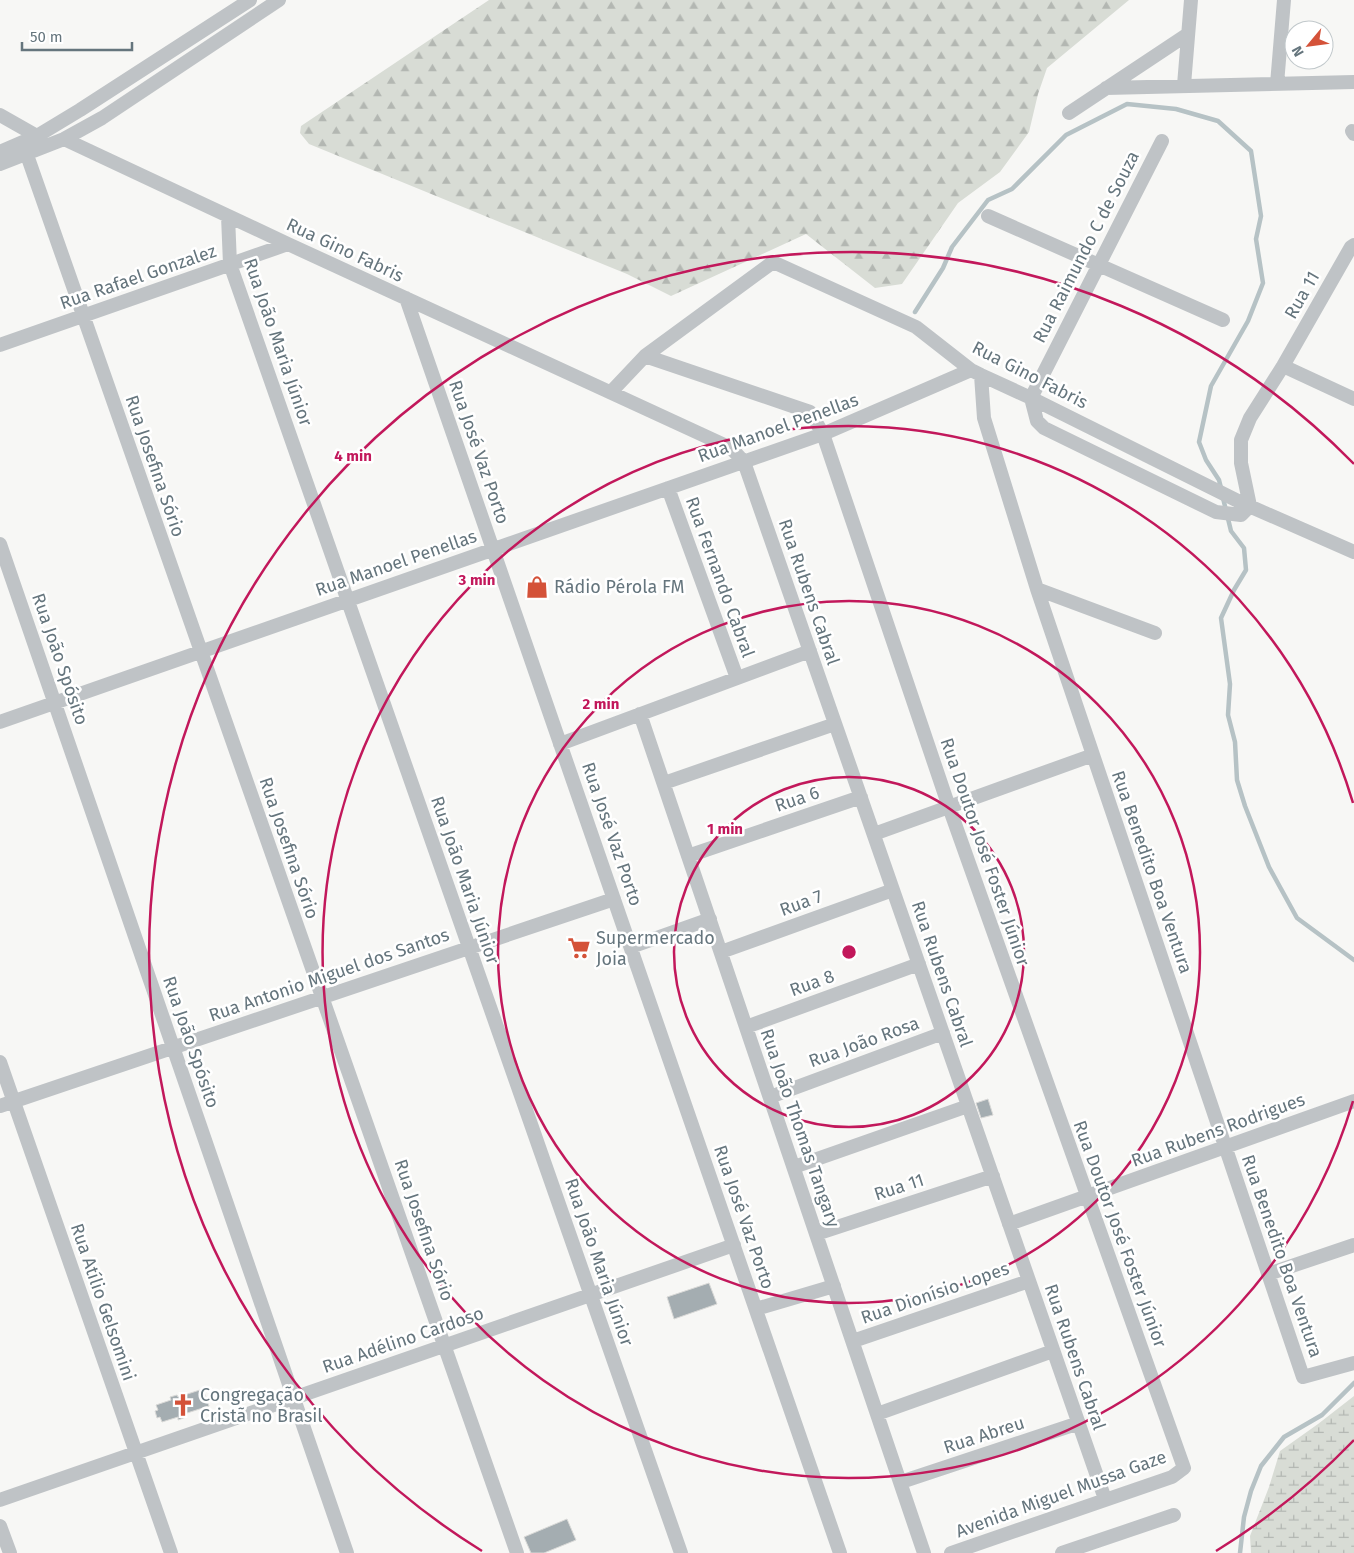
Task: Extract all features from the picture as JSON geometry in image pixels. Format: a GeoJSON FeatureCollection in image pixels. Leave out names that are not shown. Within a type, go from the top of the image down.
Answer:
{"type":"FeatureCollection","features":[{"type":"Feature","properties":{"kind":"street"},"geometry":{"type":"LineString","coordinates":[[0,152],[37,136],[80,110],[250,0]]}},
{"type":"Feature","properties":{"kind":"street"},"geometry":{"type":"LineString","coordinates":[[0,164],[64,139],[102,118],[279,0]]}},
{"type":"Feature","properties":{"kind":"street"},"geometry":{"type":"LineString","coordinates":[[1184,85],[1191,0]]}},
{"type":"Feature","properties":{"kind":"street"},"geometry":{"type":"LineString","coordinates":[[1277,84],[1284,0]]}},
{"type":"Feature","properties":{"kind":"street"},"geometry":{"type":"LineString","coordinates":[[1068,113],[1188,34]]}},
{"type":"Feature","properties":{"kind":"street"},"geometry":{"type":"LineString","coordinates":[[1106,88],[1354,82]]}},
{"type":"Feature","properties":{"kind":"street"},"geometry":{"type":"LineString","coordinates":[[0,115],[37,136]]}},
{"type":"Feature","properties":{"kind":"street","name":"Rua Gino Fabris"},"geometry":{"type":"LineString","coordinates":[[64,139],[731,448],[744,462]]}},
{"type":"Feature","properties":{"kind":"street","name":"Rua Raimundo C de Souza"},"geometry":{"type":"LineString","coordinates":[[1031,398],[1162,141]]}},
{"type":"Feature","properties":{"kind":"street","name":"Rua Josefina Sório"},"geometry":{"type":"LineString","coordinates":[[26,155],[517,1553]]}},
{"type":"Feature","properties":{"kind":"street","name":"Rua João Maria Júnior"},"geometry":{"type":"LineString","coordinates":[[228,216],[230,264],[681,1553]]}},
{"type":"Feature","properties":{"kind":"street"},"geometry":{"type":"LineString","coordinates":[[988,216],[1224,320]]}},
{"type":"Feature","properties":{"kind":"street","name":"Rua Rafael Gonzalez"},"geometry":{"type":"LineString","coordinates":[[0,345],[288,244]]}},
{"type":"Feature","properties":{"kind":"street","name":"Rua 11"},"geometry":{"type":"LineString","coordinates":[[1244,507],[1241,440],[1250,418],[1353,247]]}},
{"type":"Feature","properties":{"kind":"street","name":"Rua Gino Fabris"},"geometry":{"type":"LineString","coordinates":[[611,392],[645,356],[773,262],[916,327],[976,372],[1211,487],[1244,507],[1354,552]]}},
{"type":"Feature","properties":{"kind":"street","name":"Rua José Vaz Porto"},"geometry":{"type":"LineString","coordinates":[[406,298],[840,1553]]}},
{"type":"Feature","properties":{"kind":"street","name":"Rua Doutor José Foster Júnior"},"geometry":{"type":"LineString","coordinates":[[645,356],[810,412],[823,434],[948,807],[1184,1468]]}},
{"type":"Feature","properties":{"kind":"street"},"geometry":{"type":"LineString","coordinates":[[1283,366],[1354,399]]}},
{"type":"Feature","properties":{"kind":"street","name":"Rua Manoel Penellas"},"geometry":{"type":"LineString","coordinates":[[0,722],[823,434],[976,372]]}},
{"type":"Feature","properties":{"kind":"street","name":"Rua Benedito Boa Ventura"},"geometry":{"type":"LineString","coordinates":[[976,372],[984,418],[1037,590],[1303,1377],[1354,1364]]}},
{"type":"Feature","properties":{"kind":"street"},"geometry":{"type":"LineString","coordinates":[[1031,398],[1037,421],[1044,428],[1216,512],[1244,507]]}},
{"type":"Feature","properties":{"kind":"street","name":"Rua Rubens Cabral"},"geometry":{"type":"LineString","coordinates":[[744,462],[1105,1499]]}},
{"type":"Feature","properties":{"kind":"street","name":"Rua Fernando Cabral"},"geometry":{"type":"LineString","coordinates":[[668,488],[737,678]]}},
{"type":"Feature","properties":{"kind":"street","name":"Rua João Spósito"},"geometry":{"type":"LineString","coordinates":[[0,544],[347,1553]]}},
{"type":"Feature","properties":{"kind":"street"},"geometry":{"type":"LineString","coordinates":[[1037,590],[1155,633]]}},
{"type":"Feature","properties":{"kind":"street"},"geometry":{"type":"LineString","coordinates":[[560,744],[810,650]]}},
{"type":"Feature","properties":{"kind":"street","name":"Rua João Thomas Tangary"},"geometry":{"type":"LineString","coordinates":[[640,714],[924,1553]]}},
{"type":"Feature","properties":{"kind":"street"},"geometry":{"type":"LineString","coordinates":[[664,783],[835,724]]}},
{"type":"Feature","properties":{"kind":"street"},"geometry":{"type":"LineString","coordinates":[[874,834],[1093,755]]}},
{"type":"Feature","properties":{"kind":"street","name":"Rua 6"},"geometry":{"type":"LineString","coordinates":[[688,856],[861,797]]}},
{"type":"Feature","properties":{"kind":"street","name":"Rua 7"},"geometry":{"type":"LineString","coordinates":[[721,952],[893,890]]}},
{"type":"Feature","properties":{"kind":"street","name":"Rua Antonio Miguel dos Santos"},"geometry":{"type":"LineString","coordinates":[[7,1103],[614,899]]}},
{"type":"Feature","properties":{"kind":"street"},"geometry":{"type":"LineString","coordinates":[[631,947],[710,919]]}},
{"type":"Feature","properties":{"kind":"street","name":"Rua 8"},"geometry":{"type":"LineString","coordinates":[[746,1027],[919,964]]}},
{"type":"Feature","properties":{"kind":"street","name":"Rua João Rosa"},"geometry":{"type":"LineString","coordinates":[[770,1097],[943,1033]]}},
{"type":"Feature","properties":{"kind":"street","name":"Rua Atílio Gelsomini"},"geometry":{"type":"LineString","coordinates":[[0,1062],[7,1103],[171,1553]]}},
{"type":"Feature","properties":{"kind":"street","name":"Rua Rubens Rodrigues"},"geometry":{"type":"LineString","coordinates":[[1009,1224],[1354,1101]]}},
{"type":"Feature","properties":{"kind":"street"},"geometry":{"type":"LineString","coordinates":[[794,1167],[968,1106]]}},
{"type":"Feature","properties":{"kind":"street","name":"Rua 11"},"geometry":{"type":"LineString","coordinates":[[816,1234],[993,1176]]}},
{"type":"Feature","properties":{"kind":"street","name":"Rua Adélino Cardoso"},"geometry":{"type":"LineString","coordinates":[[0,1500],[734,1245]]}},
{"type":"Feature","properties":{"kind":"street"},"geometry":{"type":"LineString","coordinates":[[1268,1274],[1354,1245]]}},
{"type":"Feature","properties":{"kind":"street","name":"Rua Dionísio Lopes"},"geometry":{"type":"LineString","coordinates":[[853,1341],[1029,1280]]}},
{"type":"Feature","properties":{"kind":"street"},"geometry":{"type":"LineString","coordinates":[[756,1309],[834,1286]]}},
{"type":"Feature","properties":{"kind":"street"},"geometry":{"type":"LineString","coordinates":[[877,1414],[1054,1351]]}},
{"type":"Feature","properties":{"kind":"street","name":"Rua Abreu"},"geometry":{"type":"LineString","coordinates":[[901,1482],[1079,1423]]}},
{"type":"Feature","properties":{"kind":"street","name":"Avenida Miguel Mussa Gaze"},"geometry":{"type":"LineString","coordinates":[[951,1553],[1172,1477],[1184,1468]]}},
{"type":"Feature","properties":{"kind":"street"},"geometry":{"type":"LineString","coordinates":[[1062,1553],[1174,1515]]}},
{"type":"Feature","properties":{"kind":"street"},"geometry":{"type":"LineString","coordinates":[[0,1526],[10,1553]]}},
{"type":"Feature","properties":{"kind":"green space"},"geometry":{"type":"Polygon","coordinates":[[[489,0],[1129,0],[1047,68],[1038,94],[1029,132],[1000,172],[958,203],[902,284],[875,288],[806,234],[671,296],[627,274],[309,144],[300,133],[301,126],[489,0]]]}},
{"type":"Feature","properties":{"kind":"green space"},"geometry":{"type":"Polygon","coordinates":[[[1354,1396],[1354,1553],[1251,1553],[1250,1536],[1269,1487],[1280,1451],[1354,1396]]]}},
{"type":"Feature","properties":{"kind":"building"},"geometry":{"type":"Polygon","coordinates":[[[988,1099],[993,1115],[981,1118],[976,1103],[988,1099]]]}},
{"type":"Feature","properties":{"kind":"building"},"geometry":{"type":"Polygon","coordinates":[[[709,1283],[717,1304],[674,1319],[667,1297],[709,1283]]]}},
{"type":"Feature","properties":{"kind":"building","name":"Congregação Cristã no Brasil"},"geometry":{"type":"Polygon","coordinates":[[[203,1389],[209,1406],[184,1414],[186,1417],[178,1420],[178,1417],[162,1422],[160,1417],[157,1418],[155,1411],[158,1410],[156,1405],[171,1400],[170,1397],[177,1395],[178,1397],[203,1389]]]}},
{"type":"Feature","properties":{"kind":"building"},"geometry":{"type":"Polygon","coordinates":[[[567,1519],[576,1540],[544,1553],[531,1553],[524,1537],[567,1519]]]}},
{"type":"Feature","properties":{"kind":"waterway"},"geometry":{"type":"LineString","coordinates":[[915,312],[943,268],[952,247],[988,200],[1012,189],[1066,135],[1127,104],[1176,109],[1218,121],[1251,151],[1261,216],[1256,239],[1263,283],[1248,321],[1211,386],[1199,442],[1206,460],[1219,480],[1221,488]]}},
{"type":"Feature","properties":{"kind":"waterway"},"geometry":{"type":"LineString","coordinates":[[1223,498],[1231,531],[1244,548],[1246,570],[1221,618],[1230,684],[1228,715],[1235,742],[1237,780],[1269,867],[1297,918],[1354,960]]}},
{"type":"Feature","properties":{"kind":"waterway"},"geometry":{"type":"LineString","coordinates":[[1240,1553],[1244,1517],[1251,1491],[1261,1466],[1284,1437],[1322,1415],[1354,1383]]}},
{"type":"Feature","properties":{"kind":"place","name":"Rádio Pérola FM"},"geometry":{"type":"Point","coordinates":[537,587]}},
{"type":"Feature","properties":{"kind":"place","name":"Supermercado Joia"},"geometry":{"type":"Point","coordinates":[579,948]}},
{"type":"Feature","properties":{"kind":"place","name":"Congregação Cristã no Brasil"},"geometry":{"type":"Point","coordinates":[183,1405]}}]}
